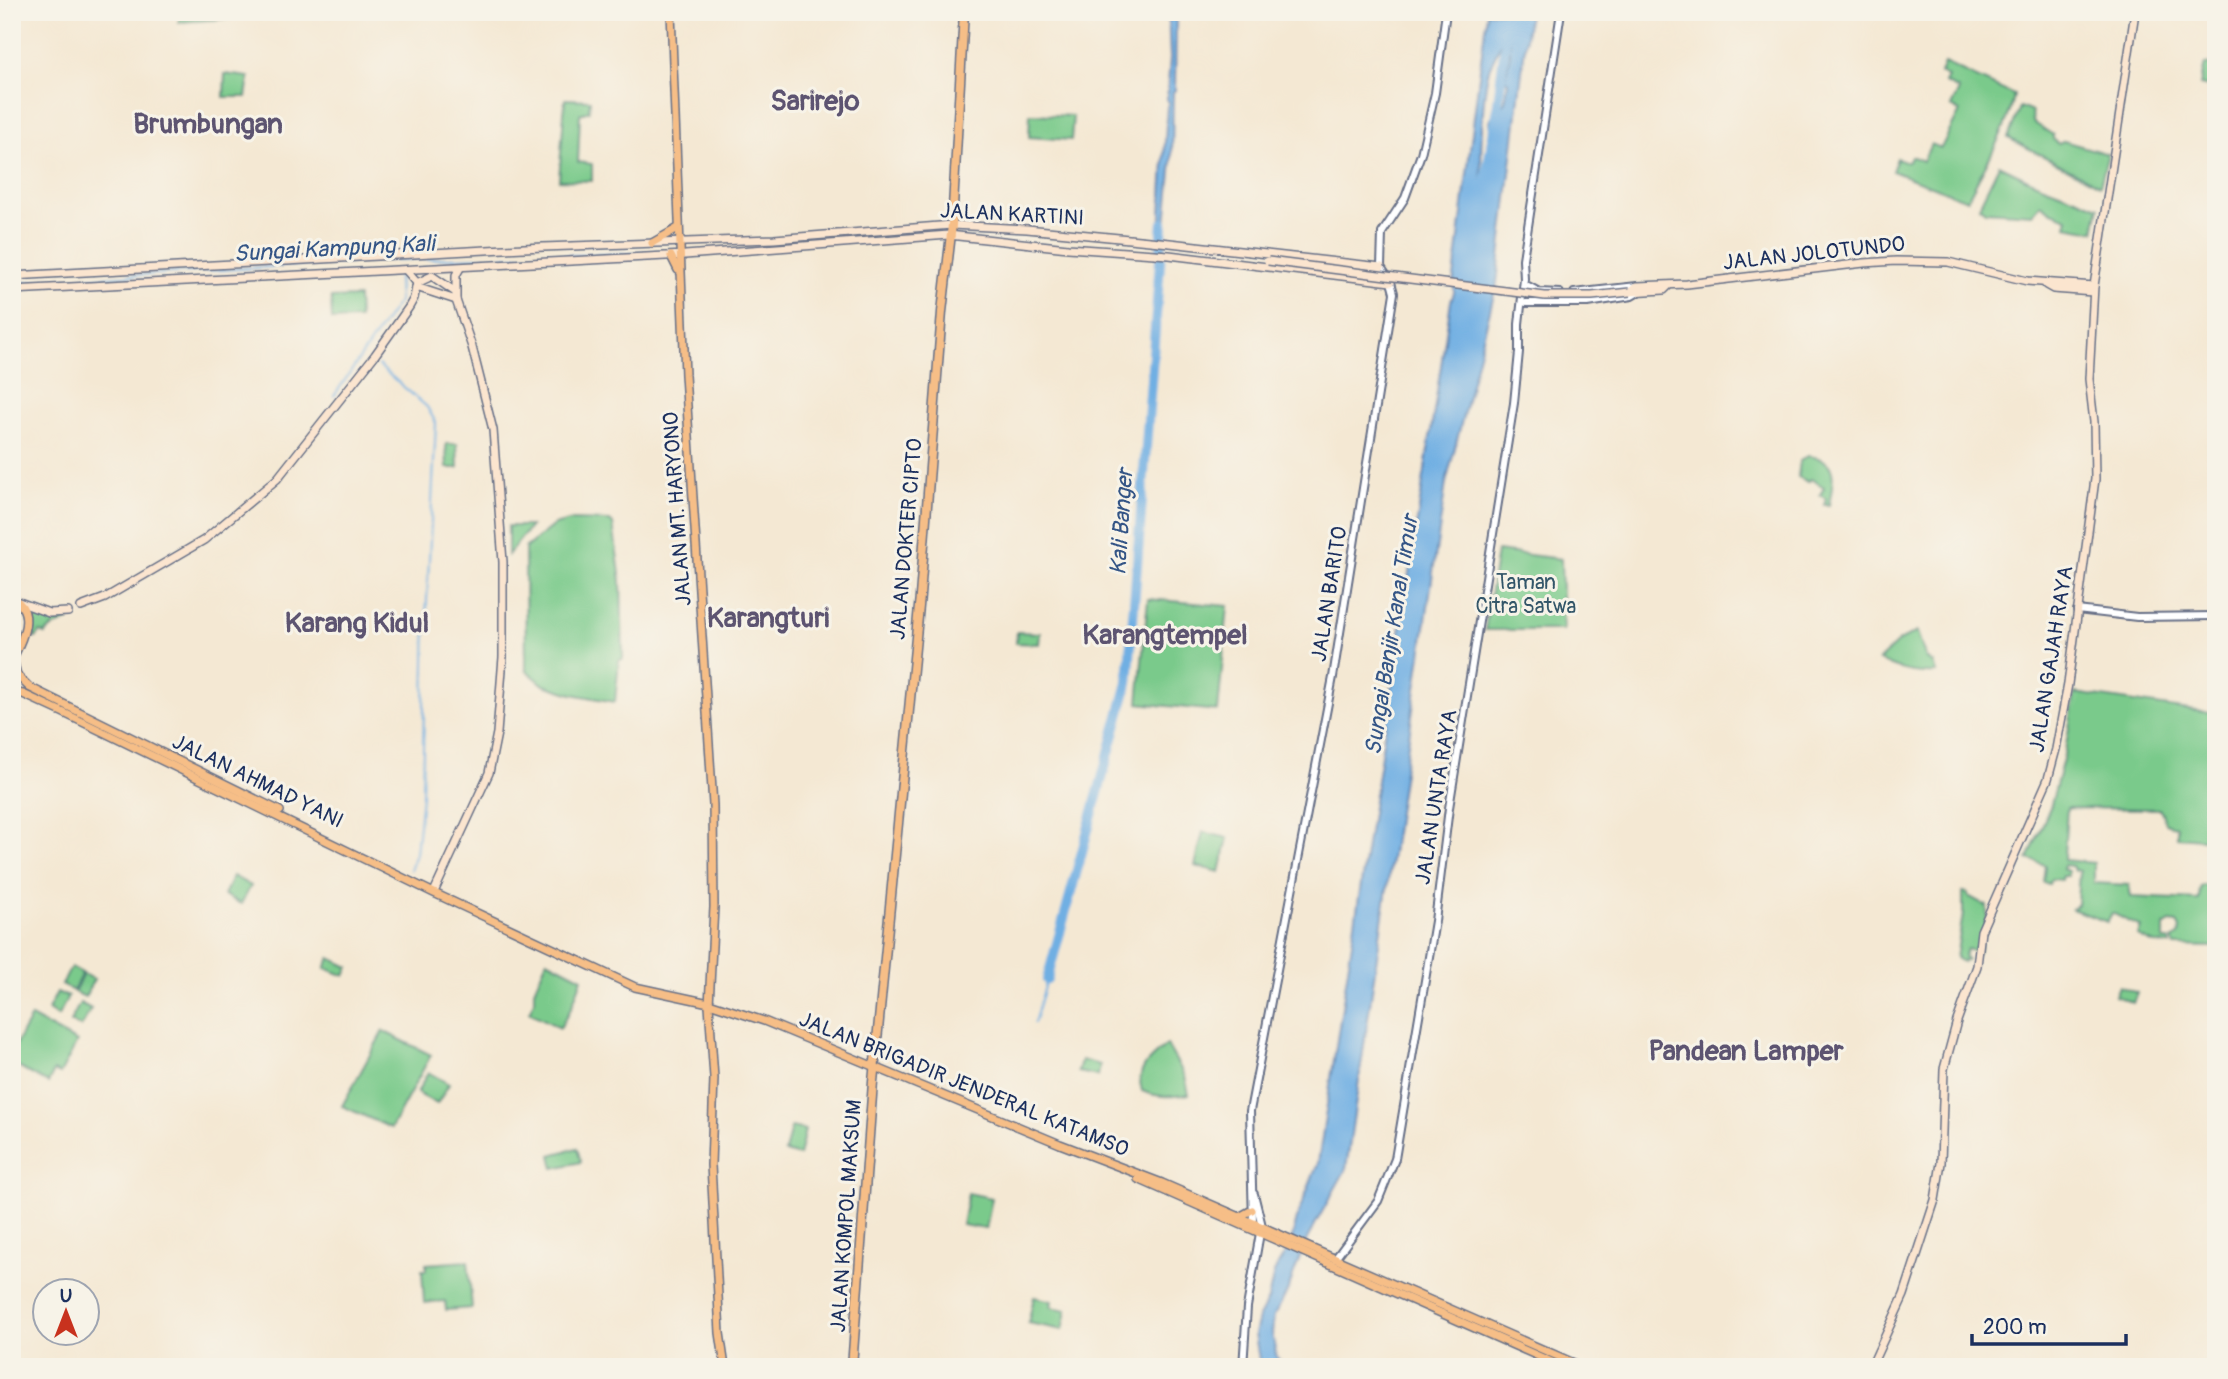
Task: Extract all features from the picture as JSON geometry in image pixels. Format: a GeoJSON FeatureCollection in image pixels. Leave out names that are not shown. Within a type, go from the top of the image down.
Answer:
{"type":"FeatureCollection","features":[{"type":"Feature","properties":{"kind":"highway","name":"JALAN DOKTER CIPTO"},"geometry":{"type":"LineString","coordinates":[[876,1068],[952,225],[964,12]]}},
{"type":"Feature","properties":{"kind":"highway","name":"JALAN KOMPOL MAKSUM"},"geometry":{"type":"LineString","coordinates":[[852,1367],[871,1104],[876,1068]]}},
{"type":"Feature","properties":{"kind":"main road"},"geometry":{"type":"LineString","coordinates":[[671,12],[679,171],[678,242],[675,256]]}},
{"type":"Feature","properties":{"kind":"main road","name":"JALAN GAJAH RAYA"},"geometry":{"type":"LineString","coordinates":[[1871,1367],[1904,1294],[1935,1200],[1941,1163],[1941,1088],[1945,1060],[1975,972],[1981,931],[2051,770],[2068,684],[2096,460],[2089,379],[2093,289],[2135,12]]}},
{"type":"Feature","properties":{"kind":"main road","name":"JALAN KARTINI"},"geometry":{"type":"LineString","coordinates":[[12,275],[775,239],[952,225],[1161,242],[1381,267]]}},
{"type":"Feature","properties":{"kind":"main road"},"geometry":{"type":"LineString","coordinates":[[652,243],[678,228]]}},
{"type":"Feature","properties":{"kind":"main road","name":"JALAN KARTINI"},"geometry":{"type":"LineString","coordinates":[[12,290],[406,270],[432,272],[949,235],[1068,248],[1160,254],[1391,282]]}},
{"type":"Feature","properties":{"kind":"main road"},"geometry":{"type":"LineString","coordinates":[[1259,254],[1268,261]]}},
{"type":"Feature","properties":{"kind":"main road","name":"JALAN MT. HARYONO"},"geometry":{"type":"LineString","coordinates":[[675,256],[681,277],[713,805],[714,907],[709,1003],[714,1059],[711,1165],[720,1333],[725,1367]]}},
{"type":"Feature","properties":{"kind":"main road"},"geometry":{"type":"LineString","coordinates":[[1258,265],[1268,261],[1545,296],[1592,296],[1635,290]]}},
{"type":"Feature","properties":{"kind":"main road","name":"JALAN JOLOTUNDO"},"geometry":{"type":"LineString","coordinates":[[1635,290],[1664,290],[1668,286],[1864,262],[1896,261],[1948,262],[1993,275],[2045,284],[2053,289],[2093,289]]}},
{"type":"Feature","properties":{"kind":"main road"},"geometry":{"type":"LineString","coordinates":[[439,893],[489,773],[497,733],[503,657],[503,562],[492,424],[454,291],[456,275],[460,268]]}},
{"type":"Feature","properties":{"kind":"main road"},"geometry":{"type":"LineString","coordinates":[[406,270],[417,285],[456,300]]}},
{"type":"Feature","properties":{"kind":"main road"},"geometry":{"type":"LineString","coordinates":[[81,607],[105,598],[204,540],[277,479],[375,355],[409,307],[417,285],[432,272],[454,291]]}},
{"type":"Feature","properties":{"kind":"main road"},"geometry":{"type":"LineString","coordinates":[[16,600],[49,612],[68,612]]}},
{"type":"Feature","properties":{"kind":"main road"},"geometry":{"type":"LineString","coordinates":[[13,660],[26,625],[24,611],[16,600]]}},
{"type":"Feature","properties":{"kind":"main road","name":"JALAN AHMAD YANI"},"geometry":{"type":"LineString","coordinates":[[13,660],[14,670],[29,687],[439,893],[637,988]]}},
{"type":"Feature","properties":{"kind":"main road","name":"JALAN AHMAD YANI"},"geometry":{"type":"LineString","coordinates":[[12,692],[23,694],[62,712],[439,893]]}},
{"type":"Feature","properties":{"kind":"main road","name":"JALAN BRIGADIR JENDERAL KATAMSO"},"geometry":{"type":"LineString","coordinates":[[637,988],[709,1003],[764,1021],[1322,1256]]}},
{"type":"Feature","properties":{"kind":"main road","name":"JALAN BRIGADIR JENDERAL KATAMSO"},"geometry":{"type":"LineString","coordinates":[[1104,1162],[1240,1216],[1253,1222],[1261,1230]]}},
{"type":"Feature","properties":{"kind":"main road"},"geometry":{"type":"LineString","coordinates":[[1240,1216],[1252,1210]]}},
{"type":"Feature","properties":{"kind":"main road"},"geometry":{"type":"LineString","coordinates":[[1322,1256],[1335,1259],[1583,1367]]}},
{"type":"Feature","properties":{"kind":"main road"},"geometry":{"type":"LineString","coordinates":[[1322,1256],[1563,1367]]}},
{"type":"Feature","properties":{"kind":"street"},"geometry":{"type":"LineString","coordinates":[[1391,282],[1381,267],[1382,233],[1409,190],[1425,140],[1435,93],[1446,12]]}},
{"type":"Feature","properties":{"kind":"street"},"geometry":{"type":"LineString","coordinates":[[1523,305],[1524,259],[1561,12]]}},
{"type":"Feature","properties":{"kind":"street"},"geometry":{"type":"LineString","coordinates":[[1523,305],[1588,303],[1632,296],[1635,290],[1539,292],[1528,286],[1524,279]]}},
{"type":"Feature","properties":{"kind":"street","name":"JALAN BARITO"},"geometry":{"type":"LineString","coordinates":[[1253,1192],[1250,1111],[1339,645],[1394,293],[1391,282]]}},
{"type":"Feature","properties":{"kind":"street"},"geometry":{"type":"LineString","coordinates":[[1523,305],[1528,286]]}},
{"type":"Feature","properties":{"kind":"street","name":"JALAN UNTA RAYA"},"geometry":{"type":"LineString","coordinates":[[1335,1259],[1378,1201],[1395,1159],[1435,921],[1449,808],[1514,403],[1519,324],[1523,305]]}},
{"type":"Feature","properties":{"kind":"street"},"geometry":{"type":"LineString","coordinates":[[2077,610],[2155,618],[2216,616]]}},
{"type":"Feature","properties":{"kind":"street"},"geometry":{"type":"LineString","coordinates":[[1253,1192],[1253,1222]]}},
{"type":"Feature","properties":{"kind":"street"},"geometry":{"type":"LineString","coordinates":[[1243,1367],[1247,1307],[1261,1230],[1253,1192]]}},
{"type":"Feature","properties":{"kind":"green space"},"geometry":{"type":"Polygon","coordinates":[[[179,12],[249,12],[249,17],[179,22],[179,12]]]}},
{"type":"Feature","properties":{"kind":"green space"},"geometry":{"type":"Polygon","coordinates":[[[1944,63],[2014,95],[2001,134],[1967,200],[1892,171],[1897,158],[1908,162],[1911,156],[1923,161],[1931,144],[1941,148],[1960,111],[1951,107],[1959,90],[1945,83],[1948,77],[1940,73],[1944,63]]]}},
{"type":"Feature","properties":{"kind":"green space"},"geometry":{"type":"Polygon","coordinates":[[[2205,64],[2216,66],[2214,88],[2200,85],[2205,64]]]}},
{"type":"Feature","properties":{"kind":"green space"},"geometry":{"type":"Polygon","coordinates":[[[225,74],[249,77],[246,97],[224,97],[225,74]]]}},
{"type":"Feature","properties":{"kind":"green space"},"geometry":{"type":"Polygon","coordinates":[[[565,99],[590,100],[589,111],[580,114],[578,162],[592,164],[592,181],[559,180],[565,99]]]}},
{"type":"Feature","properties":{"kind":"green space"},"geometry":{"type":"Polygon","coordinates":[[[2020,107],[2032,112],[2033,122],[2053,135],[2053,139],[2059,144],[2064,141],[2108,154],[2100,185],[2008,138],[2020,107]]]}},
{"type":"Feature","properties":{"kind":"green space"},"geometry":{"type":"Polygon","coordinates":[[[1030,114],[1073,116],[1071,140],[1029,137],[1030,114]]]}},
{"type":"Feature","properties":{"kind":"green space"},"geometry":{"type":"Polygon","coordinates":[[[1999,165],[2036,183],[2099,207],[2094,231],[2066,226],[2068,218],[2041,204],[2032,214],[1985,211],[1979,206],[1999,165]]]}},
{"type":"Feature","properties":{"kind":"green space"},"geometry":{"type":"Polygon","coordinates":[[[358,297],[359,319],[332,320],[331,298],[358,297]]]}},
{"type":"Feature","properties":{"kind":"green space"},"geometry":{"type":"Polygon","coordinates":[[[446,444],[457,444],[458,468],[447,468],[446,444]]]}},
{"type":"Feature","properties":{"kind":"green space"},"geometry":{"type":"Polygon","coordinates":[[[1808,456],[1819,458],[1830,467],[1833,481],[1829,505],[1824,505],[1826,499],[1820,495],[1824,487],[1811,479],[1808,482],[1798,477],[1800,461],[1808,456]]]}},
{"type":"Feature","properties":{"kind":"green space"},"geometry":{"type":"Polygon","coordinates":[[[573,520],[610,521],[613,524],[621,581],[623,659],[619,660],[615,702],[572,694],[544,685],[526,670],[525,548],[554,525],[573,520]]]}},
{"type":"Feature","properties":{"kind":"green space"},"geometry":{"type":"Polygon","coordinates":[[[508,526],[531,526],[508,555],[508,526]]]}},
{"type":"Feature","properties":{"kind":"green space","name":"Taman Citra Satwa"},"geometry":{"type":"Polygon","coordinates":[[[1497,551],[1561,559],[1563,630],[1485,630],[1497,551]]]}},
{"type":"Feature","properties":{"kind":"green space"},"geometry":{"type":"Polygon","coordinates":[[[1148,599],[1228,606],[1218,711],[1138,703],[1148,599]]]}},
{"type":"Feature","properties":{"kind":"green space"},"geometry":{"type":"Polygon","coordinates":[[[34,614],[69,620],[45,634],[40,632],[34,638],[34,614]]]}},
{"type":"Feature","properties":{"kind":"green space"},"geometry":{"type":"Polygon","coordinates":[[[1017,632],[1040,633],[1039,644],[1016,643],[1017,632]]]}},
{"type":"Feature","properties":{"kind":"green space"},"geometry":{"type":"Polygon","coordinates":[[[1917,632],[1926,658],[1933,663],[1936,673],[1906,671],[1879,660],[1899,641],[1917,632]]]}},
{"type":"Feature","properties":{"kind":"green space"},"geometry":{"type":"Polygon","coordinates":[[[2075,693],[2216,714],[2216,840],[2177,837],[2177,826],[2165,822],[2160,809],[2067,808],[2064,860],[2094,863],[2094,883],[2129,885],[2131,897],[2199,900],[2200,888],[2203,885],[2211,886],[2216,947],[2175,946],[2172,940],[2179,936],[2180,928],[2177,923],[2170,922],[2164,926],[2164,940],[2169,940],[2171,945],[2154,944],[2138,936],[2141,927],[2112,913],[2107,922],[2072,909],[2077,904],[2079,871],[2064,865],[2063,869],[2068,871],[2068,876],[2062,876],[2061,880],[2051,879],[2049,884],[2043,882],[2045,865],[2028,859],[2051,805],[2065,751],[2075,693]]]}},
{"type":"Feature","properties":{"kind":"green space"},"geometry":{"type":"Polygon","coordinates":[[[1203,832],[1228,838],[1220,872],[1195,866],[1203,832]]]}},
{"type":"Feature","properties":{"kind":"green space"},"geometry":{"type":"Polygon","coordinates":[[[233,876],[251,886],[241,904],[224,895],[233,876]]]}},
{"type":"Feature","properties":{"kind":"green space"},"geometry":{"type":"Polygon","coordinates":[[[1963,892],[1987,906],[1987,915],[1978,952],[1974,954],[1967,949],[1964,957],[1967,960],[1962,962],[1956,958],[1963,914],[1963,892]]]}},
{"type":"Feature","properties":{"kind":"green space"},"geometry":{"type":"Polygon","coordinates":[[[330,958],[349,967],[345,976],[325,968],[330,958]]]}},
{"type":"Feature","properties":{"kind":"green space"},"geometry":{"type":"Polygon","coordinates":[[[547,960],[582,978],[572,1006],[560,1028],[529,1012],[534,1001],[534,990],[547,960]]]}},
{"type":"Feature","properties":{"kind":"green space"},"geometry":{"type":"Polygon","coordinates":[[[71,967],[82,973],[73,991],[62,985],[71,967]]]}},
{"type":"Feature","properties":{"kind":"green space"},"geometry":{"type":"Polygon","coordinates":[[[83,974],[94,979],[85,997],[74,992],[83,974]]]}},
{"type":"Feature","properties":{"kind":"green space"},"geometry":{"type":"Polygon","coordinates":[[[2119,986],[2137,993],[2133,1003],[2115,996],[2119,986]]]}},
{"type":"Feature","properties":{"kind":"green space"},"geometry":{"type":"Polygon","coordinates":[[[57,992],[68,997],[58,1016],[48,1010],[57,992]]]}},
{"type":"Feature","properties":{"kind":"green space"},"geometry":{"type":"Polygon","coordinates":[[[80,1003],[91,1009],[81,1027],[70,1022],[80,1003]]]}},
{"type":"Feature","properties":{"kind":"green space"},"geometry":{"type":"Polygon","coordinates":[[[31,1017],[77,1042],[60,1074],[54,1071],[48,1083],[12,1064],[12,1051],[31,1017]]]}},
{"type":"Feature","properties":{"kind":"green space"},"geometry":{"type":"Polygon","coordinates":[[[383,1031],[431,1055],[391,1128],[342,1106],[383,1031]]]}},
{"type":"Feature","properties":{"kind":"green space"},"geometry":{"type":"Polygon","coordinates":[[[1167,1045],[1185,1076],[1189,1094],[1166,1096],[1142,1091],[1142,1070],[1150,1059],[1167,1045]]]}},
{"type":"Feature","properties":{"kind":"green space"},"geometry":{"type":"Polygon","coordinates":[[[1081,1060],[1100,1065],[1098,1076],[1078,1072],[1081,1060]]]}},
{"type":"Feature","properties":{"kind":"green space"},"geometry":{"type":"Polygon","coordinates":[[[428,1072],[449,1084],[437,1104],[417,1093],[428,1072]]]}},
{"type":"Feature","properties":{"kind":"green space"},"geometry":{"type":"Polygon","coordinates":[[[791,1127],[805,1130],[799,1156],[785,1152],[791,1127]]]}},
{"type":"Feature","properties":{"kind":"green space"},"geometry":{"type":"Polygon","coordinates":[[[577,1148],[581,1162],[554,1168],[551,1155],[577,1148]]]}},
{"type":"Feature","properties":{"kind":"green space"},"geometry":{"type":"Polygon","coordinates":[[[968,1193],[992,1198],[986,1229],[962,1225],[968,1193]]]}},
{"type":"Feature","properties":{"kind":"green space"},"geometry":{"type":"Polygon","coordinates":[[[468,1261],[472,1308],[446,1310],[445,1301],[424,1303],[422,1270],[426,1270],[426,1264],[468,1261]]]}},
{"type":"Feature","properties":{"kind":"green space"},"geometry":{"type":"Polygon","coordinates":[[[1034,1297],[1052,1301],[1051,1307],[1067,1310],[1063,1330],[1028,1323],[1034,1297]]]}},
{"type":"Feature","properties":{"kind":"water"},"geometry":{"type":"Polygon","coordinates":[[[1168,12],[1176,12],[1175,90],[1165,235],[1160,234],[1169,103],[1168,12]]]}},
{"type":"Feature","properties":{"kind":"water"},"geometry":{"type":"Polygon","coordinates":[[[1487,12],[1529,12],[1497,283],[1446,483],[1346,1169],[1307,1239],[1287,1292],[1274,1316],[1272,1333],[1276,1355],[1283,1367],[1260,1367],[1255,1334],[1259,1317],[1268,1300],[1274,1272],[1291,1243],[1298,1214],[1318,1163],[1454,293],[1487,12]],[[1510,21],[1491,64],[1487,81],[1482,127],[1482,184],[1487,180],[1487,158],[1493,145],[1490,120],[1505,101],[1510,21]]]}},
{"type":"Feature","properties":{"kind":"waterway","name":"Sungai Banjir Kanal Timur"},"geometry":{"type":"LineString","coordinates":[[1483,194],[1497,111],[1509,12]]}},
{"type":"Feature","properties":{"kind":"waterway","name":"Kali Banger"},"geometry":{"type":"LineString","coordinates":[[1047,980],[1128,683],[1163,223]]}},
{"type":"Feature","properties":{"kind":"waterway","name":"Sungai Kampung Kali"},"geometry":{"type":"LineString","coordinates":[[12,283],[379,260],[657,253]]}},
{"type":"Feature","properties":{"kind":"waterway","name":"Sungai Kampung Kali"},"geometry":{"type":"LineString","coordinates":[[334,396],[399,301],[398,274]]}},
{"type":"Feature","properties":{"kind":"waterway","name":"Sungai Kampung Kali"},"geometry":{"type":"LineString","coordinates":[[378,365],[427,407],[436,423],[426,619],[422,796],[416,854],[410,870]]}},
{"type":"Feature","properties":{"kind":"waterway","name":"Kali Banger"},"geometry":{"type":"LineString","coordinates":[[1034,1023],[1047,980]]}},
{"type":"Feature","properties":{"kind":"district","name":"Sarirejo"},"geometry":{"type":"Point","coordinates":[815,100]}},
{"type":"Feature","properties":{"kind":"district","name":"Brumbungan"},"geometry":{"type":"Point","coordinates":[208,123]}},
{"type":"Feature","properties":{"kind":"district","name":"Karangturi"},"geometry":{"type":"Point","coordinates":[768,617]}},
{"type":"Feature","properties":{"kind":"district","name":"Karang Kidul"},"geometry":{"type":"Point","coordinates":[357,622]}},
{"type":"Feature","properties":{"kind":"district","name":"Karangtempel"},"geometry":{"type":"Point","coordinates":[1165,634]}},
{"type":"Feature","properties":{"kind":"district","name":"Pandean Lamper"},"geometry":{"type":"Point","coordinates":[1746,1050]}}]}
